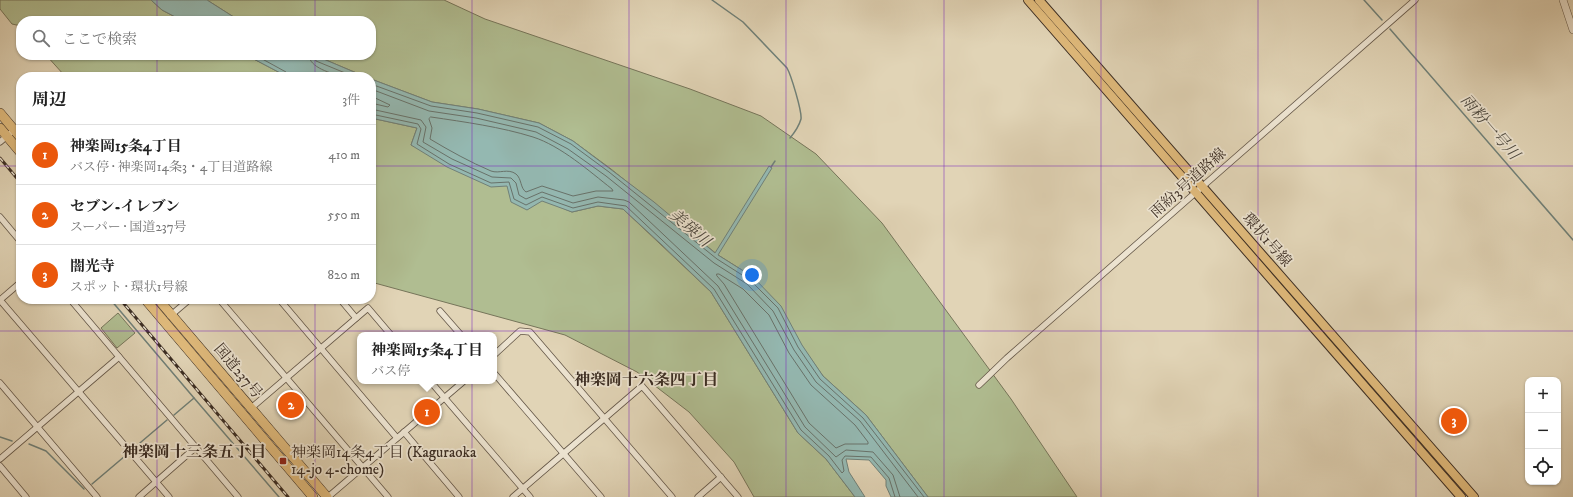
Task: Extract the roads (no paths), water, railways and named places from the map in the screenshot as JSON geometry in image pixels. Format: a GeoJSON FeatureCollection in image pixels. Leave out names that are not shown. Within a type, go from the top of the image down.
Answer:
{"type":"FeatureCollection","features":[{"type":"Feature","properties":{"kind":"highway"},"geometry":{"type":"LineString","coordinates":[[0,113],[16,125]]}},
{"type":"Feature","properties":{"kind":"highway"},"geometry":{"type":"LineString","coordinates":[[0,128],[3,139],[16,149]]}},
{"type":"Feature","properties":{"kind":"highway","name":"国道237号"},"geometry":{"type":"LineString","coordinates":[[149,304],[314,497]]}},
{"type":"Feature","properties":{"kind":"highway","name":"国道237号"},"geometry":{"type":"LineString","coordinates":[[162,304],[327,497]]}},
{"type":"Feature","properties":{"kind":"main road","name":"環状1号線"},"geometry":{"type":"LineString","coordinates":[[1028,0],[1461,497]]}},
{"type":"Feature","properties":{"kind":"main road","name":"環状1号線"},"geometry":{"type":"LineString","coordinates":[[1039,0],[1474,497]]}},
{"type":"Feature","properties":{"kind":"street","name":"雨紛3号道路線"},"geometry":{"type":"LineString","coordinates":[[979,385],[1007,358],[1415,0]]}},
{"type":"Feature","properties":{"kind":"street"},"geometry":{"type":"LineString","coordinates":[[1563,0],[1573,30]]}},
{"type":"Feature","properties":{"kind":"street"},"geometry":{"type":"LineString","coordinates":[[3,139],[16,129]]}},
{"type":"Feature","properties":{"kind":"street"},"geometry":{"type":"LineString","coordinates":[[0,218],[16,236]]}},
{"type":"Feature","properties":{"kind":"street"},"geometry":{"type":"LineString","coordinates":[[16,286],[0,300],[78,393],[169,497]]}},
{"type":"Feature","properties":{"kind":"street"},"geometry":{"type":"LineString","coordinates":[[74,304],[238,497]]}},
{"type":"Feature","properties":{"kind":"street"},"geometry":{"type":"LineString","coordinates":[[164,321],[184,304]]}},
{"type":"Feature","properties":{"kind":"street"},"geometry":{"type":"LineString","coordinates":[[223,304],[388,497]]}},
{"type":"Feature","properties":{"kind":"street"},"geometry":{"type":"LineString","coordinates":[[282,304],[322,348],[397,438]]}},
{"type":"Feature","properties":{"kind":"street"},"geometry":{"type":"LineString","coordinates":[[344,304],[356,318]]}},
{"type":"Feature","properties":{"kind":"street"},"geometry":{"type":"LineString","coordinates":[[243,414],[368,308],[388,332]]}},
{"type":"Feature","properties":{"kind":"street"},"geometry":{"type":"LineString","coordinates":[[440,311],[458,332]]}},
{"type":"Feature","properties":{"kind":"street"},"geometry":{"type":"LineString","coordinates":[[497,352],[520,332],[530,332],[672,497]]}},
{"type":"Feature","properties":{"kind":"street"},"geometry":{"type":"LineString","coordinates":[[0,459],[119,357]]}},
{"type":"Feature","properties":{"kind":"street"},"geometry":{"type":"LineString","coordinates":[[497,376],[601,497]]}},
{"type":"Feature","properties":{"kind":"street"},"geometry":{"type":"LineString","coordinates":[[0,383],[97,497]]}},
{"type":"Feature","properties":{"kind":"street"},"geometry":{"type":"LineString","coordinates":[[432,384],[530,497]]}},
{"type":"Feature","properties":{"kind":"street"},"geometry":{"type":"LineString","coordinates":[[327,497],[460,384]]}},
{"type":"Feature","properties":{"kind":"street"},"geometry":{"type":"LineString","coordinates":[[513,497],[642,386],[738,497]]}},
{"type":"Feature","properties":{"kind":"street"},"geometry":{"type":"LineString","coordinates":[[404,432],[459,497]]}},
{"type":"Feature","properties":{"kind":"street"},"geometry":{"type":"LineString","coordinates":[[139,497],[196,447]]}},
{"type":"Feature","properties":{"kind":"street"},"geometry":{"type":"LineString","coordinates":[[0,466],[26,497]]}},
{"type":"Feature","properties":{"kind":"street"},"geometry":{"type":"LineString","coordinates":[[698,497],[721,477]]}},
{"type":"Feature","properties":{"kind":"water"},"geometry":{"type":"Polygon","coordinates":[[[151,0],[207,0],[232,16],[173,16],[162,10],[151,0]]]}},
{"type":"Feature","properties":{"kind":"water"},"geometry":{"type":"Polygon","coordinates":[[[256,60],[326,60],[354,72],[278,72],[256,60]]]}},
{"type":"Feature","properties":{"kind":"water"},"geometry":{"type":"Polygon","coordinates":[[[376,81],[432,102],[478,109],[539,123],[573,141],[654,202],[715,253],[769,166],[772,168],[718,255],[753,277],[781,306],[802,345],[823,376],[866,415],[928,497],[891,497],[886,486],[886,480],[869,460],[846,459],[849,472],[865,497],[855,497],[826,459],[798,433],[711,292],[623,209],[598,206],[572,212],[542,201],[527,210],[511,202],[507,186],[491,187],[447,167],[411,145],[417,128],[376,119],[376,81]]]}},
{"type":"Feature","properties":{"kind":"waterway"},"geometry":{"type":"LineString","coordinates":[[712,0],[743,22],[787,68],[796,93],[801,115],[799,124],[790,138]]}},
{"type":"Feature","properties":{"kind":"waterway","name":"雨粉一号川"},"geometry":{"type":"LineString","coordinates":[[1364,0],[1382,20]]}},
{"type":"Feature","properties":{"kind":"waterway","name":"雨粉一号川"},"geometry":{"type":"LineString","coordinates":[[1390,29],[1573,240]]}},
{"type":"Feature","properties":{"kind":"waterway"},"geometry":{"type":"LineString","coordinates":[[771,167],[775,161]]}},
{"type":"Feature","properties":{"kind":"waterway"},"geometry":{"type":"LineString","coordinates":[[114,304],[194,398]]}},
{"type":"Feature","properties":{"kind":"waterway"},"geometry":{"type":"LineString","coordinates":[[174,415],[194,398],[279,497]]}},
{"type":"Feature","properties":{"kind":"waterway"},"geometry":{"type":"LineString","coordinates":[[134,448],[167,420]]}},
{"type":"Feature","properties":{"kind":"waterway"},"geometry":{"type":"LineString","coordinates":[[0,437],[12,441]]}},
{"type":"Feature","properties":{"kind":"waterway"},"geometry":{"type":"LineString","coordinates":[[29,444],[46,451],[84,489]]}},
{"type":"Feature","properties":{"kind":"waterway"},"geometry":{"type":"LineString","coordinates":[[92,484],[125,456]]}},
{"type":"Feature","properties":{"kind":"railway"},"geometry":{"type":"LineString","coordinates":[[0,158],[16,177]]}},
{"type":"Feature","properties":{"kind":"railway"},"geometry":{"type":"LineString","coordinates":[[124,304],[288,497]]}},
{"type":"Feature","properties":{"kind":"place","name":"セブン-イレブン"},"geometry":{"type":"Point","coordinates":[291,405]}},
{"type":"Feature","properties":{"kind":"place","name":"神楽岡15条4丁目"},"geometry":{"type":"Point","coordinates":[427,412]}},
{"type":"Feature","properties":{"kind":"place","name":"闇光寺"},"geometry":{"type":"Point","coordinates":[1454,421]}},
{"type":"Feature","properties":{"kind":"place","name":"神楽岡14条4丁目 (Kaguraoka 14-jo 4-chome)"},"geometry":{"type":"Point","coordinates":[283,461]}},
{"type":"Feature","properties":{"kind":"district","name":"神楽岡十六条四丁目"},"geometry":{"type":"Point","coordinates":[646,380]}},
{"type":"Feature","properties":{"kind":"district","name":"神楽岡十三条五丁目"},"geometry":{"type":"Point","coordinates":[194,452]}},
{"type":"Feature","properties":{"kind":"water label","name":"美瑛川"},"geometry":{"type":"Point","coordinates":[690,228]}}]}
